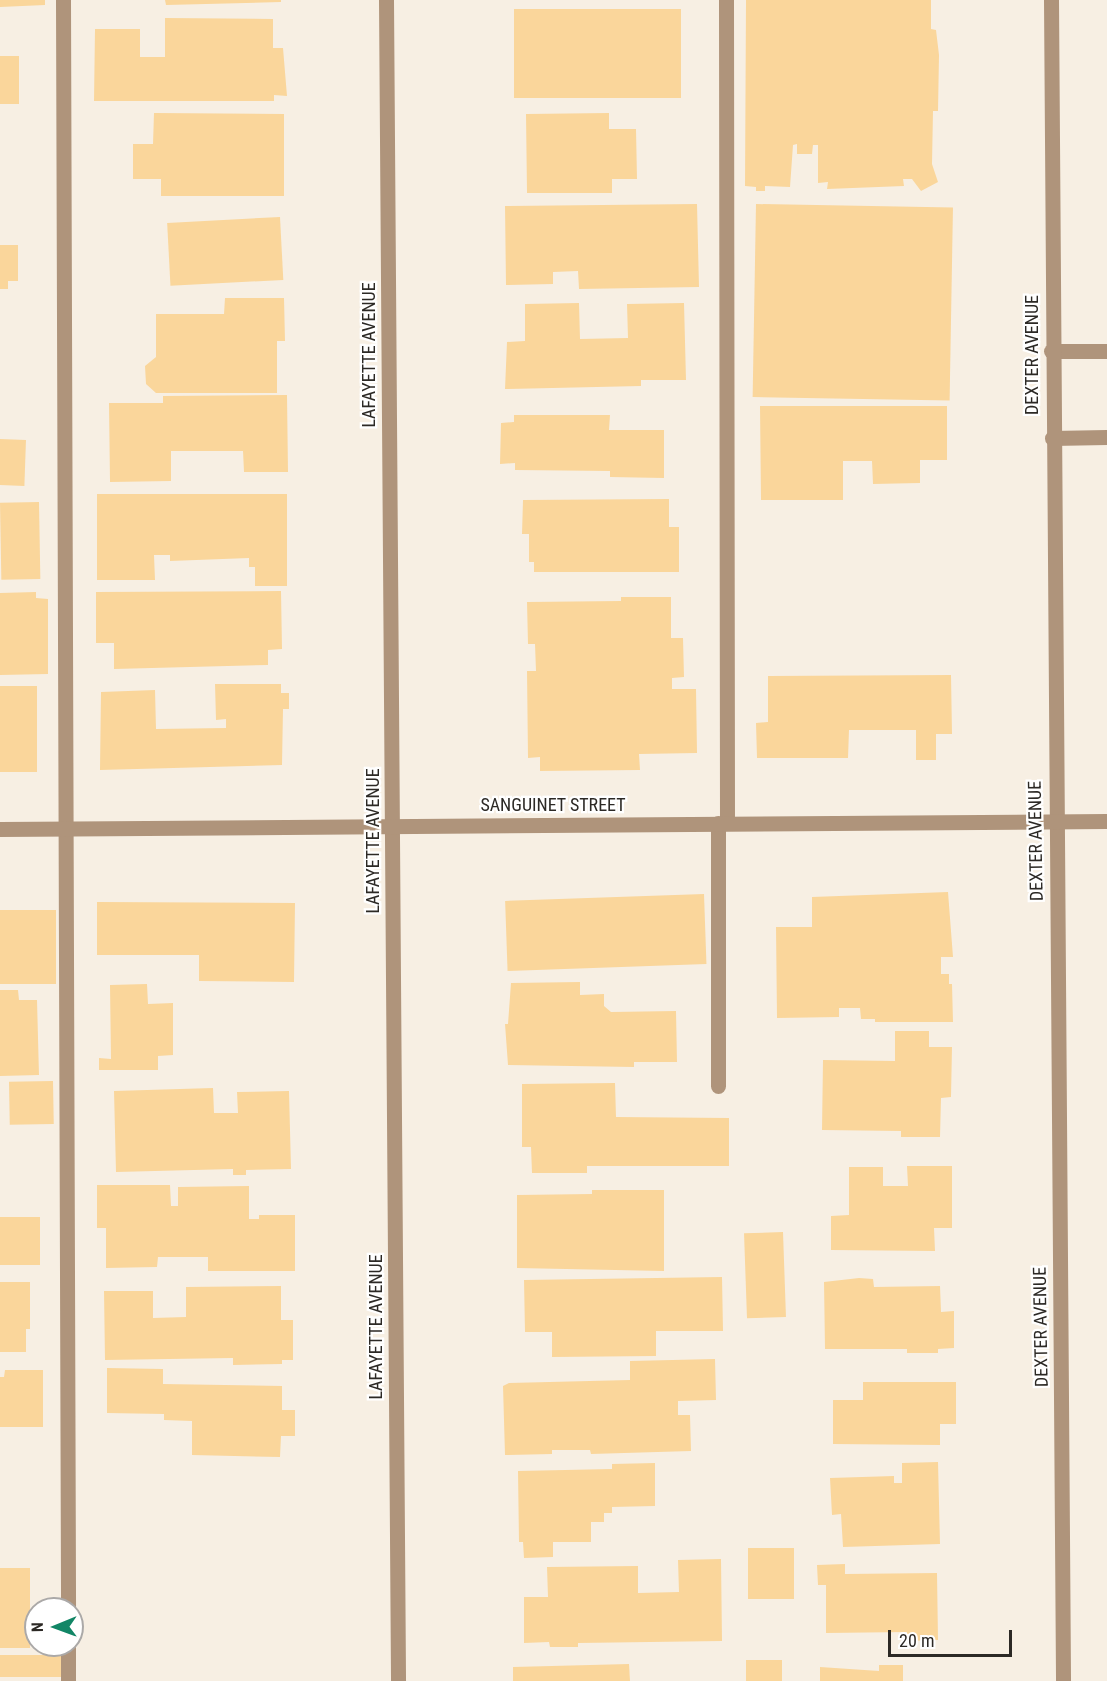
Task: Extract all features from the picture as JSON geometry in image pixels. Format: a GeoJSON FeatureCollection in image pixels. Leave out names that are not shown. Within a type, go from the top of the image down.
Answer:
{"type":"FeatureCollection","features":[{"type":"Feature","properties":{"kind":"street"},"geometry":{"type":"LineString","coordinates":[[63,0],[68,1597]]}},
{"type":"Feature","properties":{"kind":"street","name":"LAFAYETTE AVENUE"},"geometry":{"type":"LineString","coordinates":[[386,0],[398,1681]]}},
{"type":"Feature","properties":{"kind":"street"},"geometry":{"type":"LineString","coordinates":[[718,1086],[723,823],[726,0]]}},
{"type":"Feature","properties":{"kind":"street","name":"DEXTER AVENUE"},"geometry":{"type":"LineString","coordinates":[[1051,0],[1051,351],[1063,1681]]}},
{"type":"Feature","properties":{"kind":"street"},"geometry":{"type":"LineString","coordinates":[[1051,351],[1107,351]]}},
{"type":"Feature","properties":{"kind":"street"},"geometry":{"type":"LineString","coordinates":[[1052,438],[1107,437]]}},
{"type":"Feature","properties":{"kind":"street","name":"SANGUINET STREET"},"geometry":{"type":"LineString","coordinates":[[0,829],[1107,821]]}},
{"type":"Feature","properties":{"kind":"street"},"geometry":{"type":"LineString","coordinates":[[68,1657],[68,1681]]}},
{"type":"Feature","properties":{"kind":"building"},"geometry":{"type":"Polygon","coordinates":[[[0,0],[45,0],[45,5],[0,7],[0,0]]]}},
{"type":"Feature","properties":{"kind":"building"},"geometry":{"type":"Polygon","coordinates":[[[165,0],[281,0],[281,2],[166,5],[165,0]]]}},
{"type":"Feature","properties":{"kind":"building"},"geometry":{"type":"Polygon","coordinates":[[[746,0],[931,0],[931,29],[936,30],[939,55],[938,111],[933,111],[932,164],[938,182],[921,191],[912,179],[903,179],[904,186],[827,189],[828,182],[818,183],[818,145],[813,145],[812,154],[797,154],[797,144],[793,145],[790,187],[765,186],[765,191],[756,191],[756,187],[745,186],[746,0]]]}},
{"type":"Feature","properties":{"kind":"building"},"geometry":{"type":"Polygon","coordinates":[[[514,9],[681,9],[681,98],[514,98],[514,9]]]}},
{"type":"Feature","properties":{"kind":"building"},"geometry":{"type":"Polygon","coordinates":[[[165,18],[273,19],[273,48],[283,48],[287,96],[274,95],[274,101],[94,101],[95,29],[140,29],[140,57],[165,57],[165,18]]]}},
{"type":"Feature","properties":{"kind":"building"},"geometry":{"type":"Polygon","coordinates":[[[0,56],[19,56],[19,104],[0,104],[0,56]]]}},
{"type":"Feature","properties":{"kind":"building"},"geometry":{"type":"Polygon","coordinates":[[[154,113],[284,114],[284,196],[161,196],[161,179],[133,179],[133,144],[153,144],[154,113]]]}},
{"type":"Feature","properties":{"kind":"building"},"geometry":{"type":"Polygon","coordinates":[[[609,113],[609,129],[636,129],[637,179],[612,179],[612,193],[527,193],[526,114],[609,113]]]}},
{"type":"Feature","properties":{"kind":"building"},"geometry":{"type":"Polygon","coordinates":[[[697,204],[699,287],[579,289],[578,271],[553,272],[553,284],[506,285],[505,206],[697,204]]]}},
{"type":"Feature","properties":{"kind":"building"},"geometry":{"type":"Polygon","coordinates":[[[756,204],[953,207],[950,400],[753,397],[756,204]]]}},
{"type":"Feature","properties":{"kind":"building"},"geometry":{"type":"Polygon","coordinates":[[[280,217],[283,280],[170,286],[167,223],[280,217]]]}},
{"type":"Feature","properties":{"kind":"building"},"geometry":{"type":"Polygon","coordinates":[[[0,245],[18,245],[18,281],[8,281],[8,289],[0,289],[0,245]]]}},
{"type":"Feature","properties":{"kind":"building"},"geometry":{"type":"Polygon","coordinates":[[[225,298],[284,298],[285,341],[277,341],[277,393],[156,393],[146,384],[145,366],[156,357],[156,314],[224,314],[225,298]]]}},
{"type":"Feature","properties":{"kind":"building"},"geometry":{"type":"Polygon","coordinates":[[[579,303],[580,339],[628,338],[627,304],[684,303],[686,380],[641,380],[641,386],[505,389],[507,342],[525,341],[525,304],[579,303]]]}},
{"type":"Feature","properties":{"kind":"building"},"geometry":{"type":"Polygon","coordinates":[[[287,395],[288,472],[244,472],[243,451],[171,451],[171,481],[110,482],[109,403],[163,403],[163,396],[287,395]]]}},
{"type":"Feature","properties":{"kind":"building"},"geometry":{"type":"Polygon","coordinates":[[[760,406],[947,406],[947,460],[920,460],[920,483],[873,484],[872,461],[843,461],[843,500],[761,500],[760,406]]]}},
{"type":"Feature","properties":{"kind":"building"},"geometry":{"type":"Polygon","coordinates":[[[514,415],[610,415],[609,430],[664,430],[664,478],[610,477],[610,471],[515,470],[515,463],[500,464],[501,423],[514,422],[514,415]]]}},
{"type":"Feature","properties":{"kind":"building"},"geometry":{"type":"Polygon","coordinates":[[[0,439],[26,440],[24,486],[0,485],[0,439]]]}},
{"type":"Feature","properties":{"kind":"building"},"geometry":{"type":"Polygon","coordinates":[[[97,494],[287,494],[287,586],[255,586],[255,567],[249,567],[249,558],[170,561],[170,555],[154,555],[155,580],[97,580],[97,494]]]}},
{"type":"Feature","properties":{"kind":"building"},"geometry":{"type":"Polygon","coordinates":[[[669,499],[669,527],[679,527],[679,572],[534,572],[534,562],[529,562],[529,534],[522,534],[523,500],[669,499]]]}},
{"type":"Feature","properties":{"kind":"building"},"geometry":{"type":"Polygon","coordinates":[[[39,502],[40,579],[1,580],[0,503],[39,502]]]}},
{"type":"Feature","properties":{"kind":"building"},"geometry":{"type":"Polygon","coordinates":[[[281,591],[282,649],[268,650],[268,665],[114,669],[114,643],[96,643],[96,592],[281,591]]]}},
{"type":"Feature","properties":{"kind":"building"},"geometry":{"type":"Polygon","coordinates":[[[36,592],[36,598],[48,599],[48,674],[0,675],[0,593],[36,592]]]}},
{"type":"Feature","properties":{"kind":"building"},"geometry":{"type":"Polygon","coordinates":[[[621,597],[671,597],[671,638],[683,638],[684,677],[672,678],[672,689],[696,689],[697,753],[639,754],[640,770],[540,771],[540,757],[528,758],[527,671],[536,671],[535,644],[528,644],[527,602],[621,601],[621,597]]]}},
{"type":"Feature","properties":{"kind":"building"},"geometry":{"type":"Polygon","coordinates":[[[951,675],[952,734],[936,734],[936,760],[916,760],[916,730],[849,730],[848,758],[757,758],[756,723],[768,722],[768,676],[951,675]]]}},
{"type":"Feature","properties":{"kind":"building"},"geometry":{"type":"Polygon","coordinates":[[[215,684],[281,684],[281,693],[289,693],[289,709],[283,709],[282,765],[100,770],[101,692],[155,690],[156,729],[226,728],[226,719],[216,720],[215,684]]]}},
{"type":"Feature","properties":{"kind":"building"},"geometry":{"type":"Polygon","coordinates":[[[0,686],[37,686],[37,772],[0,772],[0,686]]]}},
{"type":"Feature","properties":{"kind":"building"},"geometry":{"type":"Polygon","coordinates":[[[948,892],[953,957],[941,957],[941,974],[949,974],[949,984],[952,984],[953,1022],[875,1022],[875,1019],[861,1019],[860,1008],[839,1008],[839,1017],[777,1018],[776,927],[812,927],[812,897],[948,892]]]}},
{"type":"Feature","properties":{"kind":"building"},"geometry":{"type":"Polygon","coordinates":[[[704,894],[706,964],[508,971],[505,901],[704,894]]]}},
{"type":"Feature","properties":{"kind":"building"},"geometry":{"type":"Polygon","coordinates":[[[97,902],[295,903],[294,982],[199,981],[199,955],[97,955],[97,902]]]}},
{"type":"Feature","properties":{"kind":"building"},"geometry":{"type":"Polygon","coordinates":[[[0,910],[56,910],[56,984],[0,984],[0,910]]]}},
{"type":"Feature","properties":{"kind":"building"},"geometry":{"type":"Polygon","coordinates":[[[580,982],[580,995],[604,994],[604,1006],[611,1012],[676,1011],[677,1062],[634,1062],[634,1067],[508,1065],[505,1024],[508,1024],[511,983],[580,982]]]}},
{"type":"Feature","properties":{"kind":"building"},"geometry":{"type":"Polygon","coordinates":[[[147,984],[148,1004],[173,1003],[173,1055],[158,1056],[158,1070],[99,1070],[99,1058],[111,1059],[110,985],[147,984]]]}},
{"type":"Feature","properties":{"kind":"building"},"geometry":{"type":"Polygon","coordinates":[[[0,990],[18,990],[19,1000],[37,1000],[39,1075],[0,1076],[0,990]]]}},
{"type":"Feature","properties":{"kind":"building"},"geometry":{"type":"Polygon","coordinates":[[[895,1031],[929,1031],[929,1047],[952,1047],[951,1097],[941,1098],[940,1137],[901,1137],[901,1131],[822,1130],[823,1060],[895,1061],[895,1031]]]}},
{"type":"Feature","properties":{"kind":"building"},"geometry":{"type":"Polygon","coordinates":[[[53,1081],[54,1124],[10,1125],[9,1082],[53,1081]]]}},
{"type":"Feature","properties":{"kind":"building"},"geometry":{"type":"Polygon","coordinates":[[[615,1083],[616,1117],[729,1118],[729,1166],[587,1166],[587,1173],[532,1173],[531,1147],[522,1147],[522,1084],[615,1083]]]}},
{"type":"Feature","properties":{"kind":"building"},"geometry":{"type":"Polygon","coordinates":[[[213,1088],[214,1113],[238,1113],[237,1092],[289,1091],[291,1169],[246,1170],[246,1175],[233,1175],[233,1169],[116,1172],[114,1091],[213,1088]]]}},
{"type":"Feature","properties":{"kind":"building"},"geometry":{"type":"Polygon","coordinates":[[[907,1166],[952,1166],[952,1228],[934,1228],[935,1251],[831,1250],[831,1216],[849,1215],[849,1167],[883,1167],[883,1186],[908,1186],[907,1166]]]}},
{"type":"Feature","properties":{"kind":"building"},"geometry":{"type":"Polygon","coordinates":[[[97,1185],[170,1185],[171,1206],[178,1206],[178,1187],[249,1186],[249,1219],[259,1219],[259,1215],[295,1215],[295,1271],[208,1271],[208,1257],[158,1257],[157,1267],[106,1268],[106,1228],[97,1228],[97,1185]]]}},
{"type":"Feature","properties":{"kind":"building"},"geometry":{"type":"Polygon","coordinates":[[[592,1190],[664,1190],[664,1271],[517,1268],[517,1195],[592,1194],[592,1190]]]}},
{"type":"Feature","properties":{"kind":"building"},"geometry":{"type":"Polygon","coordinates":[[[0,1217],[40,1217],[40,1265],[0,1265],[0,1217]]]}},
{"type":"Feature","properties":{"kind":"building"},"geometry":{"type":"Polygon","coordinates":[[[783,1232],[786,1317],[747,1318],[744,1233],[783,1232]]]}},
{"type":"Feature","properties":{"kind":"building"},"geometry":{"type":"Polygon","coordinates":[[[722,1277],[723,1331],[656,1331],[656,1356],[552,1357],[552,1332],[525,1332],[524,1280],[722,1277]]]}},
{"type":"Feature","properties":{"kind":"building"},"geometry":{"type":"Polygon","coordinates":[[[859,1278],[873,1279],[874,1287],[940,1286],[941,1312],[954,1311],[954,1348],[938,1349],[938,1353],[907,1353],[907,1349],[825,1349],[824,1282],[859,1278]]]}},
{"type":"Feature","properties":{"kind":"building"},"geometry":{"type":"Polygon","coordinates":[[[0,1282],[30,1282],[30,1329],[26,1329],[26,1352],[0,1352],[0,1282]]]}},
{"type":"Feature","properties":{"kind":"building"},"geometry":{"type":"Polygon","coordinates":[[[281,1286],[281,1320],[293,1320],[293,1360],[282,1360],[282,1364],[233,1365],[233,1358],[105,1360],[104,1291],[153,1291],[153,1318],[186,1317],[186,1287],[281,1286]]]}},
{"type":"Feature","properties":{"kind":"building"},"geometry":{"type":"Polygon","coordinates":[[[715,1359],[716,1400],[678,1401],[678,1415],[690,1415],[691,1451],[591,1454],[590,1450],[552,1450],[552,1454],[505,1455],[503,1386],[509,1383],[630,1380],[630,1361],[715,1359]]]}},
{"type":"Feature","properties":{"kind":"building"},"geometry":{"type":"Polygon","coordinates":[[[107,1368],[163,1369],[163,1384],[282,1386],[282,1410],[295,1410],[295,1436],[281,1436],[280,1457],[192,1455],[192,1421],[164,1420],[164,1414],[107,1413],[107,1368]]]}},
{"type":"Feature","properties":{"kind":"building"},"geometry":{"type":"Polygon","coordinates":[[[5,1370],[43,1370],[43,1427],[0,1427],[0,1377],[4,1377],[5,1370]]]}},
{"type":"Feature","properties":{"kind":"building"},"geometry":{"type":"Polygon","coordinates":[[[863,1382],[956,1382],[956,1424],[940,1424],[940,1445],[833,1444],[833,1400],[863,1400],[863,1382]]]}},
{"type":"Feature","properties":{"kind":"building"},"geometry":{"type":"Polygon","coordinates":[[[938,1462],[940,1544],[843,1547],[841,1514],[832,1515],[830,1478],[894,1476],[894,1483],[902,1483],[902,1463],[938,1462]]]}},
{"type":"Feature","properties":{"kind":"building"},"geometry":{"type":"Polygon","coordinates":[[[655,1463],[655,1506],[612,1507],[612,1513],[604,1513],[604,1522],[591,1522],[591,1542],[553,1542],[553,1557],[524,1558],[523,1542],[519,1542],[518,1471],[612,1469],[612,1464],[655,1463]]]}},
{"type":"Feature","properties":{"kind":"building"},"geometry":{"type":"Polygon","coordinates":[[[748,1548],[794,1548],[794,1599],[748,1599],[748,1548]]]}},
{"type":"Feature","properties":{"kind":"building"},"geometry":{"type":"Polygon","coordinates":[[[721,1559],[722,1641],[578,1643],[578,1647],[550,1647],[549,1642],[524,1643],[524,1597],[548,1597],[547,1567],[638,1566],[638,1593],[679,1592],[678,1560],[721,1559]]]}},
{"type":"Feature","properties":{"kind":"building"},"geometry":{"type":"Polygon","coordinates":[[[845,1564],[845,1574],[937,1573],[938,1640],[907,1641],[907,1632],[826,1633],[826,1585],[818,1585],[817,1565],[845,1564]]]}},
{"type":"Feature","properties":{"kind":"building"},"geometry":{"type":"Polygon","coordinates":[[[0,1568],[30,1568],[30,1597],[24,1597],[24,1648],[0,1648],[0,1568]]]}},
{"type":"Feature","properties":{"kind":"building"},"geometry":{"type":"Polygon","coordinates":[[[0,1655],[67,1657],[67,1677],[0,1677],[0,1655]]]}},
{"type":"Feature","properties":{"kind":"building"},"geometry":{"type":"Polygon","coordinates":[[[746,1660],[782,1660],[782,1681],[746,1681],[746,1660]]]}},
{"type":"Feature","properties":{"kind":"building"},"geometry":{"type":"Polygon","coordinates":[[[629,1664],[630,1681],[513,1681],[513,1667],[629,1664]]]}},
{"type":"Feature","properties":{"kind":"building"},"geometry":{"type":"Polygon","coordinates":[[[879,1665],[903,1665],[903,1681],[820,1681],[820,1667],[879,1671],[879,1665]]]}}]}
